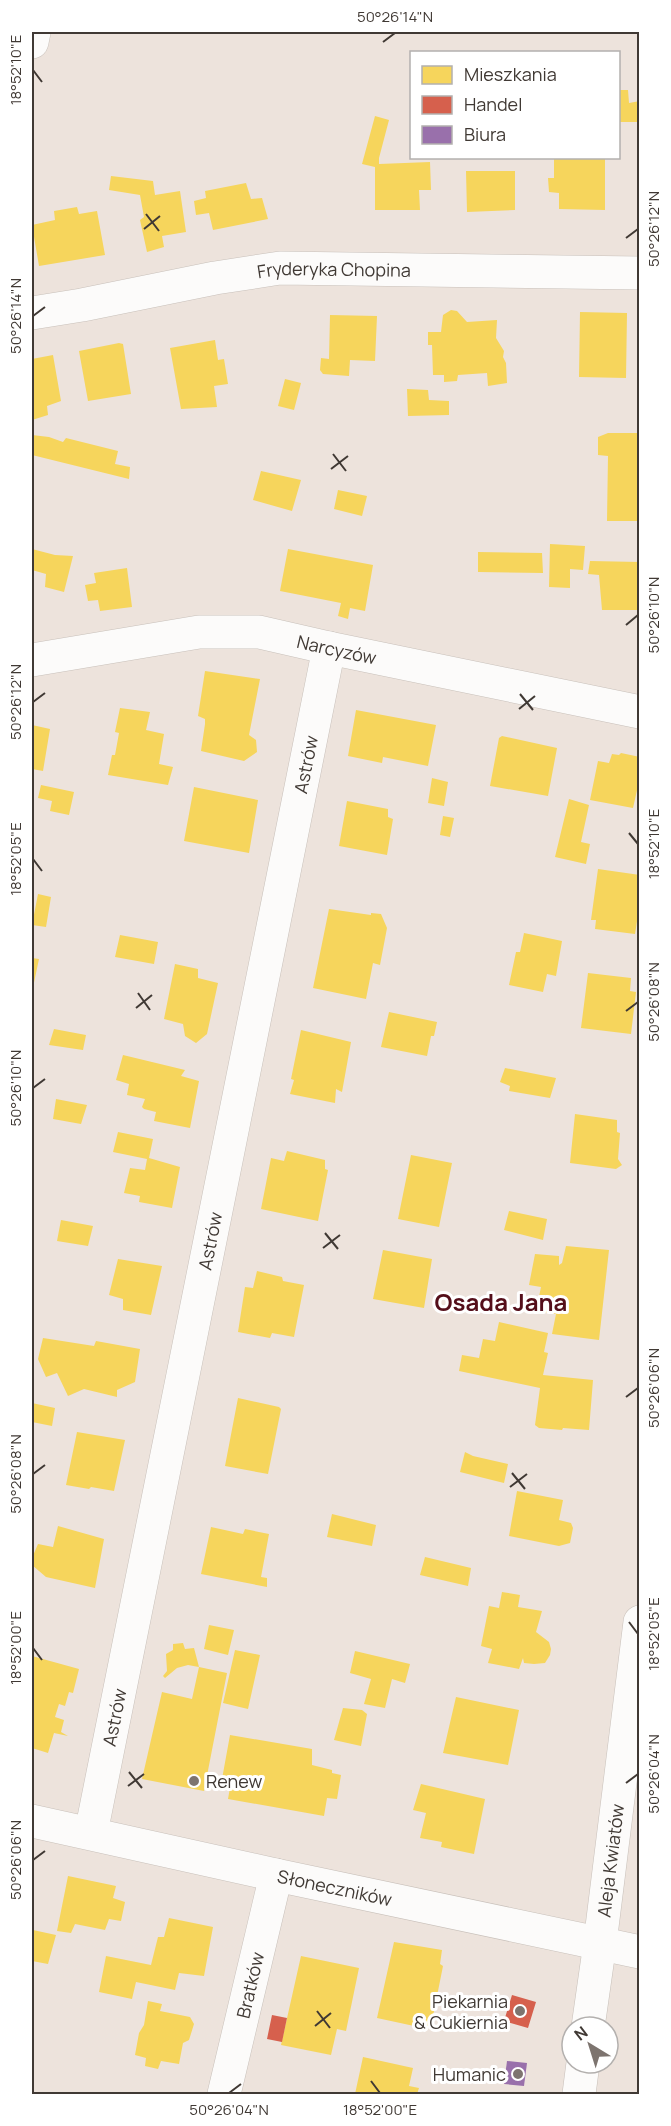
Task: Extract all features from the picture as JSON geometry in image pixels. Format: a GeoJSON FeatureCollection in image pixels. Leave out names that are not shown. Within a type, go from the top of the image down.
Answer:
{"type":"FeatureCollection","features":[{"type":"Feature","properties":{"kind":"street"},"geometry":{"type":"LineString","coordinates":[[32,42],[34,32]]}},
{"type":"Feature","properties":{"kind":"street","name":"Fryderyka Chopina"},"geometry":{"type":"LineString","coordinates":[[32,313],[280,268],[639,273]]}},
{"type":"Feature","properties":{"kind":"street","name":"Narcyzów"},"geometry":{"type":"LineString","coordinates":[[32,660],[199,632],[259,632],[639,712]]}},
{"type":"Feature","properties":{"kind":"street","name":"Astrów"},"geometry":{"type":"LineString","coordinates":[[91,1833],[328,648]]}},
{"type":"Feature","properties":{"kind":"street","name":"Aleja Kwiatów"},"geometry":{"type":"LineString","coordinates":[[590,2015],[639,1622]]}},
{"type":"Feature","properties":{"kind":"street","name":"Słoneczników"},"geometry":{"type":"LineString","coordinates":[[32,1821],[639,1952]]}},
{"type":"Feature","properties":{"kind":"street","name":"Bratków"},"geometry":{"type":"LineString","coordinates":[[224,2094],[276,1875]]}},
{"type":"Feature","properties":{"kind":"street"},"geometry":{"type":"LineString","coordinates":[[579,2094],[581,2075]]}},
{"type":"Feature","properties":{"kind":"building: Mieszkania"},"geometry":{"type":"Polygon","coordinates":[[[620,90],[628,90],[629,103],[640,101],[640,122],[620,122],[620,90]]]}},
{"type":"Feature","properties":{"kind":"building: Mieszkania"},"geometry":{"type":"Polygon","coordinates":[[[375,116],[389,120],[379,164],[430,162],[431,190],[419,190],[420,210],[375,210],[375,167],[362,164],[375,116]]]}},
{"type":"Feature","properties":{"kind":"building: Mieszkania"},"geometry":{"type":"Polygon","coordinates":[[[554,159],[605,159],[605,210],[559,209],[559,193],[549,192],[548,178],[554,178],[554,159]]]}},
{"type":"Feature","properties":{"kind":"building: Mieszkania"},"geometry":{"type":"Polygon","coordinates":[[[466,171],[515,171],[515,210],[467,212],[466,171]]]}},
{"type":"Feature","properties":{"kind":"building: Mieszkania"},"geometry":{"type":"Polygon","coordinates":[[[111,176],[153,181],[155,195],[180,191],[186,232],[162,236],[164,247],[147,252],[140,220],[144,217],[140,195],[109,190],[111,176]]]}},
{"type":"Feature","properties":{"kind":"building: Mieszkania"},"geometry":{"type":"Polygon","coordinates":[[[246,183],[251,199],[262,198],[268,219],[213,230],[209,213],[196,215],[194,201],[206,198],[205,191],[246,183]]]}},
{"type":"Feature","properties":{"kind":"building: Mieszkania"},"geometry":{"type":"Polygon","coordinates":[[[77,207],[79,214],[97,211],[105,255],[39,266],[32,225],[55,220],[54,211],[77,207]]]}},
{"type":"Feature","properties":{"kind":"building: Mieszkania"},"geometry":{"type":"Polygon","coordinates":[[[451,310],[457,311],[467,322],[497,320],[496,338],[504,351],[507,383],[488,386],[487,373],[458,375],[457,381],[444,382],[444,375],[433,375],[432,345],[428,345],[428,332],[441,332],[443,315],[451,310]]]}},
{"type":"Feature","properties":{"kind":"building: Mieszkania"},"geometry":{"type":"Polygon","coordinates":[[[580,312],[627,313],[626,378],[579,377],[580,312]]]}},
{"type":"Feature","properties":{"kind":"building: Mieszkania"},"geometry":{"type":"Polygon","coordinates":[[[330,315],[377,316],[375,361],[350,360],[349,376],[323,374],[320,370],[321,358],[329,359],[330,315]]]}},
{"type":"Feature","properties":{"kind":"building: Mieszkania"},"geometry":{"type":"Polygon","coordinates":[[[215,340],[218,360],[224,359],[228,384],[214,386],[217,407],[181,409],[170,348],[215,340]]]}},
{"type":"Feature","properties":{"kind":"building: Mieszkania"},"geometry":{"type":"Polygon","coordinates":[[[123,344],[131,394],[88,401],[79,351],[123,344]]]}},
{"type":"Feature","properties":{"kind":"building: Mieszkania"},"geometry":{"type":"Polygon","coordinates":[[[53,355],[61,401],[47,406],[48,415],[32,420],[32,359],[53,355]]]}},
{"type":"Feature","properties":{"kind":"building: Mieszkania"},"geometry":{"type":"Polygon","coordinates":[[[285,379],[301,383],[294,410],[278,406],[285,379]]]}},
{"type":"Feature","properties":{"kind":"building: Mieszkania"},"geometry":{"type":"Polygon","coordinates":[[[407,389],[428,390],[429,400],[449,401],[449,415],[408,416],[407,389]]]}},
{"type":"Feature","properties":{"kind":"building: Mieszkania"},"geometry":{"type":"Polygon","coordinates":[[[608,433],[640,433],[640,521],[607,521],[608,456],[598,455],[598,437],[608,433]]]}},
{"type":"Feature","properties":{"kind":"building: Mieszkania"},"geometry":{"type":"Polygon","coordinates":[[[32,435],[63,442],[66,438],[118,451],[115,464],[130,467],[129,479],[32,455],[32,435]]]}},
{"type":"Feature","properties":{"kind":"building: Mieszkania"},"geometry":{"type":"Polygon","coordinates":[[[261,471],[301,480],[292,511],[253,500],[261,471]]]}},
{"type":"Feature","properties":{"kind":"building: Mieszkania"},"geometry":{"type":"Polygon","coordinates":[[[338,490],[367,496],[362,516],[334,509],[338,490]]]}},
{"type":"Feature","properties":{"kind":"building: Mieszkania"},"geometry":{"type":"Polygon","coordinates":[[[550,544],[585,546],[583,570],[570,569],[570,588],[549,587],[550,544]]]}},
{"type":"Feature","properties":{"kind":"building: Mieszkania"},"geometry":{"type":"Polygon","coordinates":[[[32,549],[55,555],[73,556],[64,592],[45,587],[46,574],[32,570],[32,549]]]}},
{"type":"Feature","properties":{"kind":"building: Mieszkania"},"geometry":{"type":"Polygon","coordinates":[[[288,549],[373,565],[365,611],[350,608],[348,619],[338,616],[341,603],[280,591],[288,549]]]}},
{"type":"Feature","properties":{"kind":"building: Mieszkania"},"geometry":{"type":"Polygon","coordinates":[[[478,552],[542,553],[543,573],[478,572],[478,552]]]}},
{"type":"Feature","properties":{"kind":"building: Mieszkania"},"geometry":{"type":"Polygon","coordinates":[[[590,561],[640,562],[640,610],[602,610],[599,575],[588,574],[590,561]]]}},
{"type":"Feature","properties":{"kind":"building: Mieszkania"},"geometry":{"type":"Polygon","coordinates":[[[127,568],[132,607],[100,611],[98,600],[88,601],[85,585],[96,583],[94,573],[127,568]]]}},
{"type":"Feature","properties":{"kind":"building: Mieszkania"},"geometry":{"type":"Polygon","coordinates":[[[205,671],[260,679],[249,735],[256,740],[257,752],[244,761],[201,751],[205,719],[198,716],[205,671]]]}},
{"type":"Feature","properties":{"kind":"building: Mieszkania"},"geometry":{"type":"Polygon","coordinates":[[[120,708],[150,712],[146,730],[164,734],[159,764],[173,767],[168,785],[108,775],[119,733],[115,732],[120,708]]]}},
{"type":"Feature","properties":{"kind":"building: Mieszkania"},"geometry":{"type":"Polygon","coordinates":[[[356,710],[436,725],[428,766],[383,757],[382,763],[348,756],[356,710]]]}},
{"type":"Feature","properties":{"kind":"building: Mieszkania"},"geometry":{"type":"Polygon","coordinates":[[[32,725],[50,729],[43,771],[32,769],[32,725]]]}},
{"type":"Feature","properties":{"kind":"building: Mieszkania"},"geometry":{"type":"Polygon","coordinates":[[[502,736],[557,748],[548,796],[490,786],[499,738],[502,736]]]}},
{"type":"Feature","properties":{"kind":"building: Mieszkania"},"geometry":{"type":"Polygon","coordinates":[[[621,753],[640,757],[640,777],[633,808],[590,800],[598,761],[609,763],[612,754],[621,753]]]}},
{"type":"Feature","properties":{"kind":"building: Mieszkania"},"geometry":{"type":"Polygon","coordinates":[[[432,778],[448,782],[444,806],[428,803],[432,778]]]}},
{"type":"Feature","properties":{"kind":"building: Mieszkania"},"geometry":{"type":"Polygon","coordinates":[[[41,785],[74,792],[69,815],[50,811],[52,801],[38,798],[41,785]]]}},
{"type":"Feature","properties":{"kind":"building: Mieszkania"},"geometry":{"type":"Polygon","coordinates":[[[194,787],[258,800],[249,853],[184,841],[194,787]]]}},
{"type":"Feature","properties":{"kind":"building: Mieszkania"},"geometry":{"type":"Polygon","coordinates":[[[569,799],[589,805],[581,842],[590,844],[586,864],[555,857],[569,799]]]}},
{"type":"Feature","properties":{"kind":"building: Mieszkania"},"geometry":{"type":"Polygon","coordinates":[[[347,801],[388,809],[388,817],[393,819],[387,855],[339,846],[347,801]]]}},
{"type":"Feature","properties":{"kind":"building: Mieszkania"},"geometry":{"type":"Polygon","coordinates":[[[443,816],[454,818],[450,837],[440,835],[443,816]]]}},
{"type":"Feature","properties":{"kind":"building: Mieszkania"},"geometry":{"type":"Polygon","coordinates":[[[598,869],[640,875],[640,902],[635,934],[595,929],[596,920],[591,920],[598,869]]]}},
{"type":"Feature","properties":{"kind":"building: Mieszkania"},"geometry":{"type":"Polygon","coordinates":[[[38,894],[51,897],[46,927],[32,925],[38,894]]]}},
{"type":"Feature","properties":{"kind":"building: Mieszkania"},"geometry":{"type":"Polygon","coordinates":[[[329,909],[371,915],[371,913],[381,914],[387,928],[380,965],[373,963],[366,999],[313,988],[329,909]]]}},
{"type":"Feature","properties":{"kind":"building: Mieszkania"},"geometry":{"type":"Polygon","coordinates":[[[524,933],[562,941],[556,976],[547,974],[543,992],[509,985],[516,952],[520,952],[524,933]]]}},
{"type":"Feature","properties":{"kind":"building: Mieszkania"},"geometry":{"type":"Polygon","coordinates":[[[120,935],[158,942],[154,964],[115,957],[120,935]]]}},
{"type":"Feature","properties":{"kind":"building: Mieszkania"},"geometry":{"type":"Polygon","coordinates":[[[32,958],[39,959],[32,992],[32,958]]]}},
{"type":"Feature","properties":{"kind":"building: Mieszkania"},"geometry":{"type":"Polygon","coordinates":[[[175,964],[198,969],[198,978],[218,983],[207,1034],[196,1043],[185,1036],[183,1024],[164,1019],[175,964]]]}},
{"type":"Feature","properties":{"kind":"building: Mieszkania"},"geometry":{"type":"Polygon","coordinates":[[[588,973],[631,978],[630,991],[636,992],[631,1034],[581,1028],[588,973]]]}},
{"type":"Feature","properties":{"kind":"building: Mieszkania"},"geometry":{"type":"Polygon","coordinates":[[[389,1012],[437,1022],[434,1036],[431,1036],[427,1056],[381,1047],[389,1012]]]}},
{"type":"Feature","properties":{"kind":"building: Mieszkania"},"geometry":{"type":"Polygon","coordinates":[[[54,1029],[86,1035],[83,1050],[49,1045],[54,1029]]]}},
{"type":"Feature","properties":{"kind":"building: Mieszkania"},"geometry":{"type":"Polygon","coordinates":[[[301,1030],[351,1042],[342,1092],[336,1089],[335,1103],[290,1094],[301,1030]]]}},
{"type":"Feature","properties":{"kind":"building: Mieszkania"},"geometry":{"type":"Polygon","coordinates":[[[123,1055],[185,1070],[181,1076],[199,1081],[190,1128],[154,1121],[156,1112],[142,1107],[145,1099],[127,1095],[129,1084],[116,1080],[123,1055]]]}},
{"type":"Feature","properties":{"kind":"building: Mieszkania"},"geometry":{"type":"Polygon","coordinates":[[[505,1068],[556,1078],[550,1098],[509,1091],[510,1086],[500,1082],[505,1068]]]}},
{"type":"Feature","properties":{"kind":"building: Mieszkania"},"geometry":{"type":"Polygon","coordinates":[[[56,1099],[87,1105],[81,1124],[53,1119],[56,1099]]]}},
{"type":"Feature","properties":{"kind":"building: Mieszkania"},"geometry":{"type":"Polygon","coordinates":[[[575,1114],[617,1120],[617,1132],[620,1133],[618,1159],[622,1165],[616,1169],[570,1163],[575,1114]]]}},
{"type":"Feature","properties":{"kind":"building: Mieszkania"},"geometry":{"type":"Polygon","coordinates":[[[118,1132],[153,1139],[149,1158],[180,1167],[172,1208],[139,1202],[140,1196],[124,1193],[130,1168],[145,1170],[147,1159],[113,1152],[118,1132]]]}},
{"type":"Feature","properties":{"kind":"building: Mieszkania"},"geometry":{"type":"Polygon","coordinates":[[[287,1151],[325,1160],[325,1169],[328,1170],[318,1221],[261,1209],[271,1158],[284,1161],[287,1151]]]}},
{"type":"Feature","properties":{"kind":"building: Mieszkania"},"geometry":{"type":"Polygon","coordinates":[[[411,1155],[452,1163],[439,1227],[398,1219],[411,1155]]]}},
{"type":"Feature","properties":{"kind":"building: Mieszkania"},"geometry":{"type":"Polygon","coordinates":[[[509,1211],[547,1219],[543,1240],[504,1230],[509,1211]]]}},
{"type":"Feature","properties":{"kind":"building: Mieszkania"},"geometry":{"type":"Polygon","coordinates":[[[61,1220],[93,1226],[88,1246],[57,1241],[61,1220]]]}},
{"type":"Feature","properties":{"kind":"building: Mieszkania"},"geometry":{"type":"Polygon","coordinates":[[[566,1246],[609,1250],[599,1340],[552,1334],[556,1314],[536,1311],[541,1287],[529,1285],[535,1254],[559,1256],[559,1265],[562,1263],[566,1246]]]}},
{"type":"Feature","properties":{"kind":"building: Mieszkania"},"geometry":{"type":"Polygon","coordinates":[[[383,1250],[432,1259],[424,1308],[373,1299],[383,1250]]]}},
{"type":"Feature","properties":{"kind":"building: Mieszkania"},"geometry":{"type":"Polygon","coordinates":[[[118,1259],[162,1266],[151,1315],[123,1310],[123,1299],[109,1295],[118,1259]]]}},
{"type":"Feature","properties":{"kind":"building: Mieszkania"},"geometry":{"type":"Polygon","coordinates":[[[257,1271],[282,1277],[283,1281],[304,1285],[294,1337],[272,1333],[270,1338],[238,1332],[245,1287],[253,1288],[257,1271]]]}},
{"type":"Feature","properties":{"kind":"building: Mieszkania"},"geometry":{"type":"Polygon","coordinates":[[[499,1322],[548,1333],[544,1352],[548,1353],[543,1375],[593,1380],[589,1430],[539,1428],[535,1425],[540,1388],[459,1371],[462,1355],[479,1358],[483,1339],[495,1341],[499,1322]]]}},
{"type":"Feature","properties":{"kind":"building: Mieszkania"},"geometry":{"type":"Polygon","coordinates":[[[43,1338],[94,1346],[96,1341],[140,1349],[135,1382],[117,1390],[117,1397],[84,1389],[68,1396],[57,1373],[46,1377],[38,1359],[43,1338]]]}},
{"type":"Feature","properties":{"kind":"building: Mieszkania"},"geometry":{"type":"Polygon","coordinates":[[[238,1398],[281,1409],[268,1474],[225,1466],[238,1398]]]}},
{"type":"Feature","properties":{"kind":"building: Mieszkania"},"geometry":{"type":"Polygon","coordinates":[[[32,1403],[55,1408],[52,1426],[32,1422],[32,1403]]]}},
{"type":"Feature","properties":{"kind":"building: Mieszkania"},"geometry":{"type":"Polygon","coordinates":[[[77,1432],[125,1440],[114,1491],[66,1485],[77,1432]]]}},
{"type":"Feature","properties":{"kind":"building: Mieszkania"},"geometry":{"type":"Polygon","coordinates":[[[465,1452],[508,1464],[504,1483],[460,1472],[465,1452]]]}},
{"type":"Feature","properties":{"kind":"building: Mieszkania"},"geometry":{"type":"Polygon","coordinates":[[[517,1491],[563,1500],[559,1520],[571,1523],[573,1528],[570,1543],[559,1546],[509,1536],[517,1491]]]}},
{"type":"Feature","properties":{"kind":"building: Mieszkania"},"geometry":{"type":"Polygon","coordinates":[[[332,1514],[376,1525],[372,1546],[327,1537],[332,1514]]]}},
{"type":"Feature","properties":{"kind":"building: Mieszkania"},"geometry":{"type":"Polygon","coordinates":[[[58,1526],[104,1539],[95,1588],[46,1577],[32,1565],[32,1558],[38,1544],[53,1547],[58,1526]]]}},
{"type":"Feature","properties":{"kind":"building: Mieszkania"},"geometry":{"type":"Polygon","coordinates":[[[211,1527],[243,1534],[245,1529],[269,1534],[261,1577],[267,1578],[267,1587],[201,1574],[211,1527]]]}},
{"type":"Feature","properties":{"kind":"building: Mieszkania"},"geometry":{"type":"Polygon","coordinates":[[[425,1557],[471,1568],[468,1586],[420,1575],[425,1557]]]}},
{"type":"Feature","properties":{"kind":"building: Mieszkania"},"geometry":{"type":"Polygon","coordinates":[[[502,1592],[520,1595],[518,1607],[542,1611],[536,1632],[549,1642],[550,1655],[545,1663],[524,1663],[523,1658],[519,1669],[488,1663],[492,1649],[481,1646],[489,1606],[499,1608],[502,1592]]]}},
{"type":"Feature","properties":{"kind":"building: Mieszkania"},"geometry":{"type":"Polygon","coordinates":[[[209,1625],[234,1630],[228,1655],[204,1649],[209,1625]]]}},
{"type":"Feature","properties":{"kind":"building: Mieszkania"},"geometry":{"type":"Polygon","coordinates":[[[183,1643],[185,1649],[194,1648],[199,1667],[188,1665],[177,1668],[165,1678],[163,1676],[167,1671],[166,1654],[173,1650],[173,1644],[183,1643]]]}},
{"type":"Feature","properties":{"kind":"building: Mieszkania"},"geometry":{"type":"Polygon","coordinates":[[[235,1650],[260,1655],[248,1709],[223,1703],[235,1650]]]}},
{"type":"Feature","properties":{"kind":"building: Mieszkania"},"geometry":{"type":"Polygon","coordinates":[[[355,1651],[410,1664],[405,1683],[392,1679],[385,1708],[364,1704],[371,1679],[350,1673],[355,1651]]]}},
{"type":"Feature","properties":{"kind":"building: Mieszkania"},"geometry":{"type":"Polygon","coordinates":[[[32,1656],[79,1669],[73,1693],[69,1692],[65,1706],[59,1704],[55,1717],[64,1720],[61,1732],[68,1736],[54,1733],[48,1753],[32,1748],[32,1656]]]}},
{"type":"Feature","properties":{"kind":"building: Mieszkania"},"geometry":{"type":"Polygon","coordinates":[[[199,1667],[227,1673],[204,1791],[142,1779],[162,1692],[192,1699],[199,1667]]]}},
{"type":"Feature","properties":{"kind":"building: Mieszkania"},"geometry":{"type":"Polygon","coordinates":[[[456,1697],[519,1710],[508,1765],[443,1753],[456,1697]]]}},
{"type":"Feature","properties":{"kind":"building: Mieszkania"},"geometry":{"type":"Polygon","coordinates":[[[343,1708],[362,1710],[367,1714],[361,1746],[334,1740],[343,1708]]]}},
{"type":"Feature","properties":{"kind":"building: Mieszkania"},"geometry":{"type":"Polygon","coordinates":[[[230,1735],[312,1749],[312,1765],[341,1775],[337,1799],[327,1798],[324,1816],[228,1799],[231,1782],[222,1779],[230,1735]]]}},
{"type":"Feature","properties":{"kind":"building: Mieszkania"},"geometry":{"type":"Polygon","coordinates":[[[421,1784],[485,1799],[474,1854],[441,1847],[442,1842],[420,1838],[426,1813],[413,1810],[421,1784]]]}},
{"type":"Feature","properties":{"kind":"building: Mieszkania"},"geometry":{"type":"Polygon","coordinates":[[[68,1876],[116,1886],[113,1898],[125,1902],[121,1921],[109,1919],[105,1930],[75,1924],[71,1933],[57,1931],[68,1876]]]}},
{"type":"Feature","properties":{"kind":"building: Mieszkania"},"geometry":{"type":"Polygon","coordinates":[[[169,1918],[213,1927],[204,1976],[179,1973],[175,1990],[136,1982],[132,1999],[99,1992],[106,1956],[151,1965],[158,1937],[164,1937],[169,1918]]]}},
{"type":"Feature","properties":{"kind":"building: Mieszkania"},"geometry":{"type":"Polygon","coordinates":[[[33,1930],[56,1935],[48,1964],[32,1961],[33,1930]]]}},
{"type":"Feature","properties":{"kind":"building: Mieszkania"},"geometry":{"type":"Polygon","coordinates":[[[394,1942],[442,1950],[440,1964],[443,1966],[433,2016],[429,2017],[428,2029],[377,2018],[394,1942]]]}},
{"type":"Feature","properties":{"kind":"building: Mieszkania"},"geometry":{"type":"Polygon","coordinates":[[[301,1956],[359,1968],[346,2031],[337,2029],[331,2055],[281,2045],[301,1956]]]}},
{"type":"Feature","properties":{"kind":"building: Mieszkania"},"geometry":{"type":"Polygon","coordinates":[[[148,2001],[162,2004],[160,2011],[190,2017],[194,2024],[189,2040],[183,2043],[179,2064],[161,2061],[158,2069],[145,2066],[146,2058],[135,2055],[148,2001]]]}},
{"type":"Feature","properties":{"kind":"building: Mieszkania"},"geometry":{"type":"Polygon","coordinates":[[[363,2057],[413,2068],[409,2086],[419,2088],[417,2094],[355,2094],[363,2057]]]}},
{"type":"Feature","properties":{"kind":"building: Handel","name":"Piekarnia & Cukiernia"},"geometry":{"type":"Polygon","coordinates":[[[512,1995],[536,2002],[528,2028],[504,2021],[512,1995]]]}},
{"type":"Feature","properties":{"kind":"building: Handel"},"geometry":{"type":"Polygon","coordinates":[[[272,2015],[287,2018],[282,2042],[267,2039],[272,2015]]]}},
{"type":"Feature","properties":{"kind":"building: Biura"},"geometry":{"type":"Polygon","coordinates":[[[507,2061],[527,2063],[524,2086],[504,2084],[507,2061]]]}},
{"type":"Feature","properties":{"kind":"place","name":"Renew"},"geometry":{"type":"Point","coordinates":[194,1781]}},
{"type":"Feature","properties":{"kind":"place","name":"Piekarnia & Cukiernia"},"geometry":{"type":"Point","coordinates":[520,2011]}},
{"type":"Feature","properties":{"kind":"place","name":"Humanic"},"geometry":{"type":"Point","coordinates":[518,2074]}},
{"type":"Feature","properties":{"kind":"district","name":"Osada Jana"},"geometry":{"type":"Point","coordinates":[501,1301]}}]}
